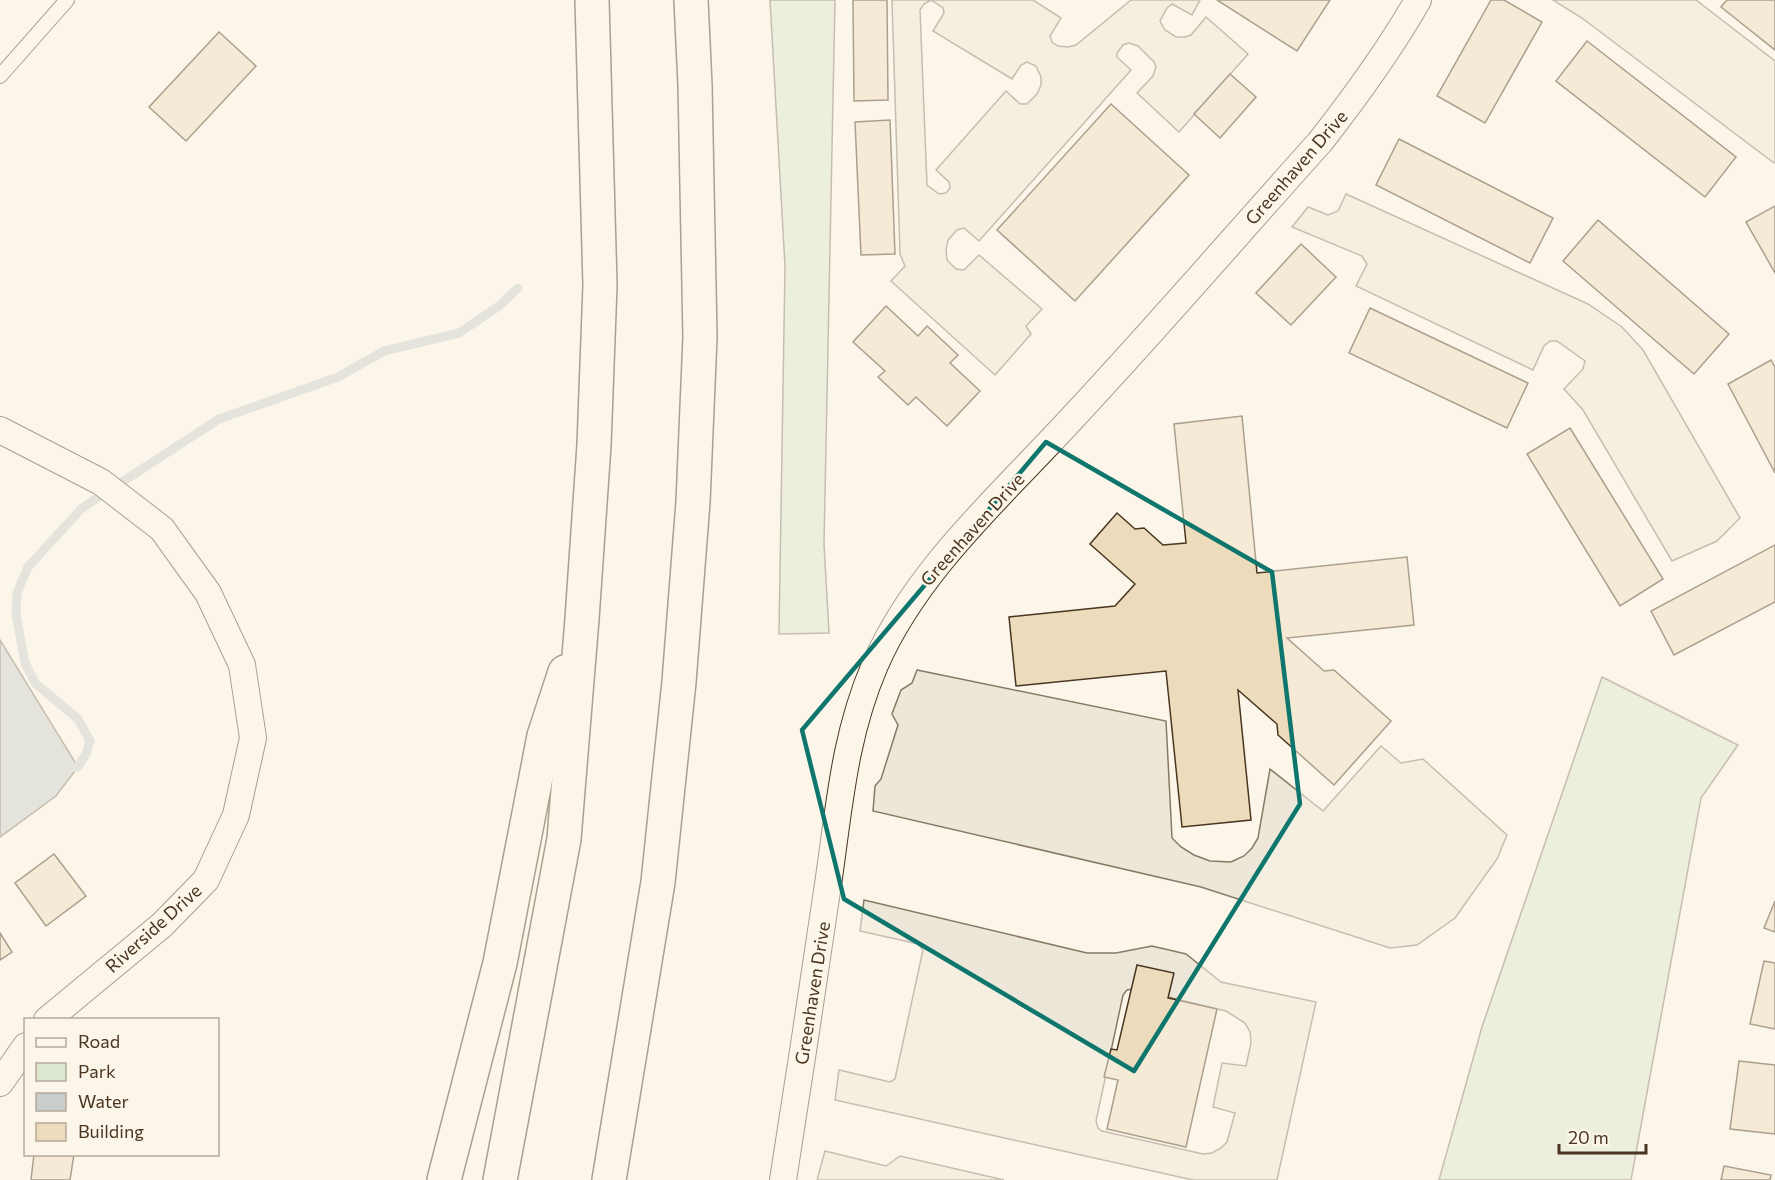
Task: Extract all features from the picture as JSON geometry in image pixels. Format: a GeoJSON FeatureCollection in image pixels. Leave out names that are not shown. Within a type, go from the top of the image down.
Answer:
{"type":"FeatureCollection","features":[{"type":"Feature","properties":{"kind":"highway"},"geometry":{"type":"LineString","coordinates":[[500,1180],[564,839],[582,619],[594,445],[600,285],[592,0]]}},
{"type":"Feature","properties":{"kind":"highway"},"geometry":{"type":"LineString","coordinates":[[609,1180],[658,882],[678,694],[692,513],[700,337],[691,0]]}},
{"type":"Feature","properties":{"kind":"highway"},"geometry":{"type":"LineString","coordinates":[[444,1180],[500,963],[544,736],[582,619]]}},
{"type":"Feature","properties":{"kind":"street","name":"Greenhaven Drive"},"geometry":{"type":"LineString","coordinates":[[783,1180],[847,751],[854,721],[872,672],[897,623],[917,590],[948,552],[1084,406],[1320,142],[1354,100],[1393,43],[1418,0]]}},
{"type":"Feature","properties":{"kind":"street","name":"Riverside Drive"},"geometry":{"type":"LineString","coordinates":[[0,430],[100,482],[162,529],[208,593],[242,665],[253,738],[236,815],[206,880],[162,925],[49,1018]]}},
{"type":"Feature","properties":{"kind":"street"},"geometry":{"type":"LineString","coordinates":[[0,1083],[24,1049]]}},
{"type":"Feature","properties":{"kind":"lane"},"geometry":{"type":"LineString","coordinates":[[0,75],[67,0]]}},
{"type":"Feature","properties":{"kind":"highlighted area"},"geometry":{"type":"Polygon","coordinates":[[[1046,442],[1272,572],[1300,804],[1134,1071],[844,899],[802,730],[1046,442]]]}},
{"type":"Feature","properties":{"kind":"green space"},"geometry":{"type":"Polygon","coordinates":[[[770,0],[835,0],[824,544],[829,633],[779,634],[785,266],[770,0]]]}},
{"type":"Feature","properties":{"kind":"green space"},"geometry":{"type":"Polygon","coordinates":[[[1602,677],[1738,745],[1701,798],[1631,1180],[1439,1180],[1482,1027],[1602,677]]]}},
{"type":"Feature","properties":{"kind":"shaded area"},"geometry":{"type":"Polygon","coordinates":[[[892,0],[931,0],[1033,0],[1061,18],[1050,36],[1052,42],[1058,46],[1068,47],[1076,45],[1131,0],[1200,0],[1192,15],[1172,4],[1167,8],[1160,21],[1165,30],[1176,37],[1185,37],[1191,35],[1206,17],[1248,54],[1179,132],[1137,93],[1153,76],[1156,67],[1154,62],[1138,46],[1129,43],[1123,45],[1117,57],[1131,70],[979,241],[964,228],[957,230],[948,240],[947,260],[956,269],[964,270],[979,255],[1042,309],[1026,326],[1031,334],[995,375],[891,281],[905,266],[900,254],[892,0]],[[931,0],[920,10],[927,185],[939,194],[946,193],[950,188],[949,182],[936,170],[1006,91],[1020,104],[1027,104],[1037,94],[1041,85],[1041,77],[1036,66],[1027,62],[1021,65],[1012,79],[933,31],[944,13],[943,8],[931,0]]]}},
{"type":"Feature","properties":{"kind":"shaded area"},"geometry":{"type":"Polygon","coordinates":[[[1553,0],[1696,0],[1775,61],[1775,162],[1582,18],[1553,0]]]}},
{"type":"Feature","properties":{"kind":"shaded area"},"geometry":{"type":"Polygon","coordinates":[[[1346,194],[1588,304],[1622,327],[1643,350],[1740,518],[1717,541],[1672,561],[1583,410],[1564,389],[1583,369],[1585,361],[1557,341],[1550,341],[1544,346],[1533,370],[1356,286],[1367,264],[1362,256],[1292,227],[1308,207],[1328,215],[1338,211],[1346,194]]]}},
{"type":"Feature","properties":{"kind":"shaded area"},"geometry":{"type":"Polygon","coordinates":[[[917,670],[1166,721],[1172,838],[1194,855],[1210,861],[1231,862],[1244,856],[1252,848],[1258,838],[1270,769],[1323,811],[1381,746],[1401,763],[1423,759],[1507,835],[1497,859],[1455,918],[1417,945],[1390,948],[1201,887],[873,811],[875,786],[881,779],[898,725],[892,714],[901,690],[912,683],[917,670]]]}},
{"type":"Feature","properties":{"kind":"shaded area"},"geometry":{"type":"Polygon","coordinates":[[[864,900],[1087,953],[1116,953],[1152,946],[1186,954],[1221,982],[1316,1002],[1277,1180],[1193,1180],[835,1100],[839,1070],[890,1082],[895,1079],[923,950],[918,944],[860,931],[864,900]],[[1134,989],[1127,990],[1123,995],[1096,1121],[1098,1128],[1102,1131],[1203,1154],[1212,1153],[1221,1148],[1227,1142],[1235,1113],[1213,1107],[1222,1063],[1246,1066],[1251,1043],[1250,1032],[1245,1023],[1226,1011],[1134,989]]]}},
{"type":"Feature","properties":{"kind":"shaded area"},"geometry":{"type":"Polygon","coordinates":[[[825,1151],[886,1166],[900,1156],[1004,1180],[817,1180],[825,1151]]]}},
{"type":"Feature","properties":{"kind":"water"},"geometry":{"type":"Polygon","coordinates":[[[0,640],[78,767],[56,796],[0,837],[0,640]]]}},
{"type":"Feature","properties":{"kind":"building"},"geometry":{"type":"Polygon","coordinates":[[[853,0],[887,0],[888,100],[854,101],[853,0]]]}},
{"type":"Feature","properties":{"kind":"building"},"geometry":{"type":"Polygon","coordinates":[[[1217,0],[1330,0],[1297,51],[1217,0]]]}},
{"type":"Feature","properties":{"kind":"building"},"geometry":{"type":"Polygon","coordinates":[[[1491,0],[1504,0],[1542,22],[1485,123],[1437,96],[1491,0]]]}},
{"type":"Feature","properties":{"kind":"building"},"geometry":{"type":"Polygon","coordinates":[[[1727,0],[1775,0],[1775,50],[1721,7],[1727,0]]]}},
{"type":"Feature","properties":{"kind":"building"},"geometry":{"type":"Polygon","coordinates":[[[219,32],[256,66],[186,141],[149,107],[219,32]]]}},
{"type":"Feature","properties":{"kind":"building"},"geometry":{"type":"Polygon","coordinates":[[[1587,41],[1736,157],[1705,197],[1556,81],[1587,41]]]}},
{"type":"Feature","properties":{"kind":"building"},"geometry":{"type":"Polygon","coordinates":[[[1230,74],[1256,97],[1220,138],[1194,114],[1230,74]]]}},
{"type":"Feature","properties":{"kind":"building"},"geometry":{"type":"Polygon","coordinates":[[[1111,104],[1189,175],[1075,301],[997,230],[1111,104]]]}},
{"type":"Feature","properties":{"kind":"building"},"geometry":{"type":"Polygon","coordinates":[[[890,120],[895,254],[861,255],[855,122],[890,120]]]}},
{"type":"Feature","properties":{"kind":"building"},"geometry":{"type":"Polygon","coordinates":[[[1399,139],[1553,218],[1530,263],[1376,185],[1399,139]]]}},
{"type":"Feature","properties":{"kind":"building"},"geometry":{"type":"Polygon","coordinates":[[[1775,206],[1775,273],[1746,222],[1775,206]]]}},
{"type":"Feature","properties":{"kind":"building"},"geometry":{"type":"Polygon","coordinates":[[[1598,220],[1729,334],[1694,374],[1563,261],[1598,220]]]}},
{"type":"Feature","properties":{"kind":"building"},"geometry":{"type":"Polygon","coordinates":[[[1301,244],[1336,277],[1291,325],[1256,293],[1301,244]]]}},
{"type":"Feature","properties":{"kind":"building"},"geometry":{"type":"Polygon","coordinates":[[[886,306],[918,336],[927,326],[958,355],[950,363],[980,391],[947,426],[916,397],[908,405],[878,377],[885,371],[853,342],[886,306]]]}},
{"type":"Feature","properties":{"kind":"building"},"geometry":{"type":"Polygon","coordinates":[[[1370,308],[1528,383],[1507,428],[1349,353],[1370,308]]]}},
{"type":"Feature","properties":{"kind":"building"},"geometry":{"type":"Polygon","coordinates":[[[1771,360],[1775,367],[1775,473],[1728,384],[1771,360]]]}},
{"type":"Feature","properties":{"kind":"building"},"geometry":{"type":"Polygon","coordinates":[[[1242,416],[1257,573],[1407,557],[1414,625],[1287,638],[1324,671],[1334,670],[1391,721],[1334,785],[1278,735],[1277,724],[1238,690],[1251,820],[1182,827],[1166,671],[1016,686],[1009,617],[1115,606],[1135,584],[1090,544],[1117,513],[1135,529],[1144,528],[1163,545],[1186,543],[1174,424],[1242,416]]]}},
{"type":"Feature","properties":{"kind":"building"},"geometry":{"type":"Polygon","coordinates":[[[1570,428],[1663,579],[1620,606],[1527,454],[1570,428]]]}},
{"type":"Feature","properties":{"kind":"building"},"geometry":{"type":"Polygon","coordinates":[[[1775,545],[1775,602],[1674,655],[1651,611],[1775,545]]]}},
{"type":"Feature","properties":{"kind":"building"},"geometry":{"type":"Polygon","coordinates":[[[54,854],[86,896],[46,926],[15,883],[54,854]]]}},
{"type":"Feature","properties":{"kind":"building"},"geometry":{"type":"Polygon","coordinates":[[[1775,901],[1775,932],[1764,928],[1775,901]]]}},
{"type":"Feature","properties":{"kind":"building"},"geometry":{"type":"Polygon","coordinates":[[[0,933],[12,952],[0,960],[0,933]]]}},
{"type":"Feature","properties":{"kind":"building"},"geometry":{"type":"Polygon","coordinates":[[[1764,961],[1775,963],[1775,1029],[1750,1024],[1764,961]]]}},
{"type":"Feature","properties":{"kind":"building"},"geometry":{"type":"Polygon","coordinates":[[[1137,965],[1174,973],[1168,998],[1217,1009],[1186,1147],[1107,1129],[1118,1080],[1104,1077],[1111,1049],[1117,1050],[1137,965]]]}},
{"type":"Feature","properties":{"kind":"building"},"geometry":{"type":"Polygon","coordinates":[[[1739,1061],[1775,1065],[1775,1134],[1730,1129],[1739,1061]]]}},
{"type":"Feature","properties":{"kind":"building"},"geometry":{"type":"Polygon","coordinates":[[[34,1156],[74,1156],[70,1180],[31,1180],[34,1156]]]}},
{"type":"Feature","properties":{"kind":"building"},"geometry":{"type":"Polygon","coordinates":[[[1724,1166],[1771,1175],[1770,1180],[1721,1180],[1724,1166]]]}},
{"type":"Feature","properties":{"kind":"waterway"},"geometry":{"type":"LineString","coordinates":[[65,768],[78,767],[86,754],[90,741],[78,719],[35,683],[25,663],[16,614],[17,593],[28,567],[82,508],[219,419],[338,377],[384,351],[459,333],[499,306],[518,288]]}}]}
